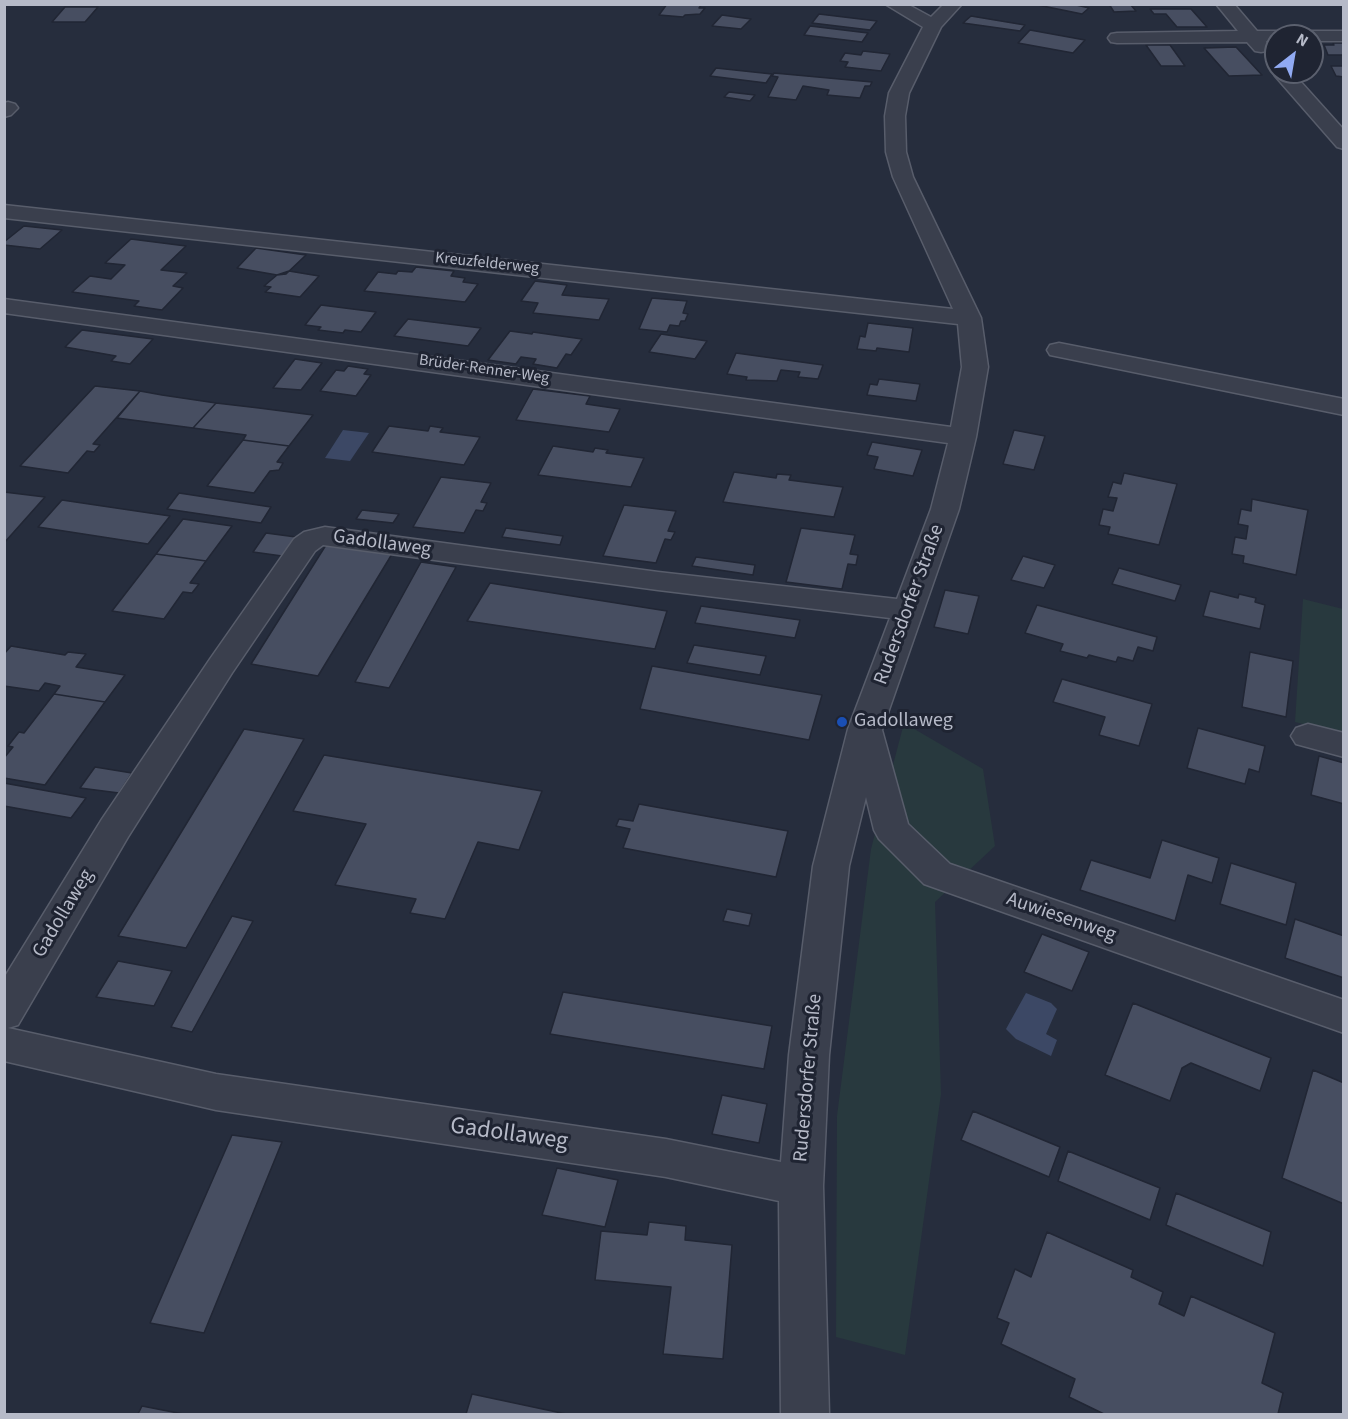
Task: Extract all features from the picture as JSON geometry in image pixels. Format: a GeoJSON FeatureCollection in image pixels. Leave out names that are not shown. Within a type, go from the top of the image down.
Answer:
{"type":"FeatureCollection","features":[{"type":"Feature","properties":{"kind":"street"},"geometry":{"type":"LineString","coordinates":[[893,4],[944,15]]}},
{"type":"Feature","properties":{"kind":"street"},"geometry":{"type":"LineString","coordinates":[[1224,4],[1264,50]]}},
{"type":"Feature","properties":{"kind":"street","name":"Rudersdorfer Straße"},"geometry":{"type":"LineString","coordinates":[[805,1414],[801,1186],[809,1055],[831,866],[865,729],[945,509],[963,437],[975,367],[969,318],[903,177],[896,152],[895,116],[899,93],[944,15]]}},
{"type":"Feature","properties":{"kind":"street"},"geometry":{"type":"LineString","coordinates":[[1117,38],[1264,36]]}},
{"type":"Feature","properties":{"kind":"street"},"geometry":{"type":"LineString","coordinates":[[1324,36],[1344,36]]}},
{"type":"Feature","properties":{"kind":"street"},"geometry":{"type":"LineString","coordinates":[[1293,84],[1344,143]]}},
{"type":"Feature","properties":{"kind":"street","name":"Kreuzfelderweg"},"geometry":{"type":"LineString","coordinates":[[4,211],[969,318]]}},
{"type":"Feature","properties":{"kind":"street","name":"Brüder-Renner-Weg"},"geometry":{"type":"LineString","coordinates":[[4,306],[531,376],[963,437]]}},
{"type":"Feature","properties":{"kind":"street"},"geometry":{"type":"LineString","coordinates":[[1059,350],[1344,407]]}},
{"type":"Feature","properties":{"kind":"street","name":"Gadollaweg"},"geometry":{"type":"LineString","coordinates":[[4,1012],[128,809],[304,545],[314,538],[325,536],[907,610]]}},
{"type":"Feature","properties":{"kind":"street","name":"Auwiesenweg"},"geometry":{"type":"LineString","coordinates":[[865,729],[892,830],[937,874],[1344,1017]]}},
{"type":"Feature","properties":{"kind":"street"},"geometry":{"type":"LineString","coordinates":[[1308,736],[1344,745]]}},
{"type":"Feature","properties":{"kind":"street","name":"Gadollaweg"},"geometry":{"type":"LineString","coordinates":[[4,1044],[216,1092],[666,1158],[801,1186]]}},
{"type":"Feature","properties":{"kind":"shaded area"},"geometry":{"type":"Polygon","coordinates":[[[1303,599],[1343,609],[1343,734],[1295,722],[1303,599]]]}},
{"type":"Feature","properties":{"kind":"shaded area"},"geometry":{"type":"Polygon","coordinates":[[[904,723],[983,769],[995,846],[935,902],[941,1094],[905,1355],[836,1337],[837,1116],[871,849],[904,723]]]}},
{"type":"Feature","properties":{"kind":"water"},"geometry":{"type":"Polygon","coordinates":[[[343,430],[369,433],[350,461],[325,458],[343,430]]]}},
{"type":"Feature","properties":{"kind":"water"},"geometry":{"type":"Polygon","coordinates":[[[1026,993],[1051,1003],[1057,1009],[1046,1034],[1057,1040],[1051,1056],[1016,1039],[1006,1029],[1026,993]]]}},
{"type":"Feature","properties":{"kind":"building"},"geometry":{"type":"Polygon","coordinates":[[[667,4],[702,4],[699,8],[705,8],[700,14],[683,17],[659,15],[667,4]]]}},
{"type":"Feature","properties":{"kind":"building"},"geometry":{"type":"Polygon","coordinates":[[[1033,4],[1072,4],[1089,8],[1082,14],[1033,4]]]}},
{"type":"Feature","properties":{"kind":"building"},"geometry":{"type":"Polygon","coordinates":[[[1109,4],[1130,4],[1136,11],[1114,12],[1109,4]]]}},
{"type":"Feature","properties":{"kind":"building"},"geometry":{"type":"Polygon","coordinates":[[[65,7],[98,7],[85,22],[52,22],[65,7]]]}},
{"type":"Feature","properties":{"kind":"building"},"geometry":{"type":"Polygon","coordinates":[[[1150,9],[1191,9],[1207,27],[1177,27],[1166,14],[1154,14],[1150,9]]]}},
{"type":"Feature","properties":{"kind":"building"},"geometry":{"type":"Polygon","coordinates":[[[819,14],[877,21],[870,30],[812,23],[819,14]]]}},
{"type":"Feature","properties":{"kind":"building"},"geometry":{"type":"Polygon","coordinates":[[[722,15],[751,19],[741,29],[712,26],[722,15]]]}},
{"type":"Feature","properties":{"kind":"building"},"geometry":{"type":"Polygon","coordinates":[[[971,16],[1025,25],[1020,31],[963,23],[971,16]]]}},
{"type":"Feature","properties":{"kind":"building"},"geometry":{"type":"Polygon","coordinates":[[[810,26],[868,33],[862,42],[804,35],[810,26]]]}},
{"type":"Feature","properties":{"kind":"building"},"geometry":{"type":"Polygon","coordinates":[[[1030,30],[1085,40],[1073,53],[1018,43],[1030,30]]]}},
{"type":"Feature","properties":{"kind":"building"},"geometry":{"type":"Polygon","coordinates":[[[1333,43],[1344,43],[1344,55],[1328,55],[1324,45],[1334,45],[1333,43]]]}},
{"type":"Feature","properties":{"kind":"building"},"geometry":{"type":"Polygon","coordinates":[[[1146,45],[1170,45],[1185,66],[1161,66],[1146,45]]]}},
{"type":"Feature","properties":{"kind":"building"},"geometry":{"type":"Polygon","coordinates":[[[1236,47],[1262,75],[1229,76],[1204,48],[1236,47]]]}},
{"type":"Feature","properties":{"kind":"building"},"geometry":{"type":"Polygon","coordinates":[[[863,51],[890,54],[881,71],[845,67],[848,62],[840,61],[845,53],[861,55],[863,51]]]}},
{"type":"Feature","properties":{"kind":"building"},"geometry":{"type":"Polygon","coordinates":[[[1331,66],[1344,66],[1344,77],[1336,76],[1331,66]]]}},
{"type":"Feature","properties":{"kind":"building"},"geometry":{"type":"Polygon","coordinates":[[[716,68],[772,74],[766,83],[710,76],[716,68]]]}},
{"type":"Feature","properties":{"kind":"building"},"geometry":{"type":"Polygon","coordinates":[[[774,73],[872,82],[870,86],[865,86],[860,98],[827,95],[829,90],[803,86],[796,100],[768,97],[778,77],[772,76],[774,73]]]}},
{"type":"Feature","properties":{"kind":"building"},"geometry":{"type":"Polygon","coordinates":[[[729,92],[755,95],[750,101],[724,97],[729,92]]]}},
{"type":"Feature","properties":{"kind":"building"},"geometry":{"type":"Polygon","coordinates":[[[24,226],[62,230],[40,249],[4,245],[4,242],[24,226]]]}},
{"type":"Feature","properties":{"kind":"building"},"geometry":{"type":"Polygon","coordinates":[[[131,239],[186,246],[161,270],[187,273],[173,286],[183,288],[162,310],[134,306],[139,301],[72,292],[90,276],[111,279],[125,265],[105,263],[131,239]]]}},
{"type":"Feature","properties":{"kind":"building"},"geometry":{"type":"Polygon","coordinates":[[[256,248],[306,255],[286,274],[277,275],[237,268],[256,248]]]}},
{"type":"Feature","properties":{"kind":"building"},"geometry":{"type":"Polygon","coordinates":[[[416,267],[454,271],[451,276],[465,278],[463,282],[478,284],[465,302],[364,291],[378,272],[396,274],[398,271],[412,272],[416,267]]]}},
{"type":"Feature","properties":{"kind":"building"},"geometry":{"type":"Polygon","coordinates":[[[289,271],[319,276],[300,297],[265,292],[271,287],[264,286],[277,275],[289,271]]]}},
{"type":"Feature","properties":{"kind":"building"},"geometry":{"type":"Polygon","coordinates":[[[535,281],[567,285],[562,295],[609,299],[599,320],[533,313],[538,303],[521,301],[535,281]]]}},
{"type":"Feature","properties":{"kind":"building"},"geometry":{"type":"Polygon","coordinates":[[[652,298],[687,301],[683,313],[688,314],[685,321],[681,321],[679,326],[670,325],[667,332],[639,329],[652,298]]]}},
{"type":"Feature","properties":{"kind":"building"},"geometry":{"type":"Polygon","coordinates":[[[321,305],[376,312],[361,332],[345,330],[343,333],[318,330],[321,327],[305,325],[321,305]]]}},
{"type":"Feature","properties":{"kind":"building"},"geometry":{"type":"Polygon","coordinates":[[[408,319],[481,328],[468,346],[394,336],[408,319]]]}},
{"type":"Feature","properties":{"kind":"building"},"geometry":{"type":"Polygon","coordinates":[[[868,323],[913,328],[909,352],[877,348],[876,351],[857,349],[860,336],[865,337],[868,323]]]}},
{"type":"Feature","properties":{"kind":"building"},"geometry":{"type":"Polygon","coordinates":[[[82,330],[153,339],[130,364],[111,361],[116,356],[65,347],[82,330]]]}},
{"type":"Feature","properties":{"kind":"building"},"geometry":{"type":"Polygon","coordinates":[[[510,331],[582,339],[571,355],[566,354],[557,368],[533,364],[536,359],[521,357],[516,364],[488,360],[510,331]]]}},
{"type":"Feature","properties":{"kind":"building"},"geometry":{"type":"Polygon","coordinates":[[[661,334],[707,341],[695,359],[649,352],[661,334]]]}},
{"type":"Feature","properties":{"kind":"building"},"geometry":{"type":"Polygon","coordinates":[[[736,353],[823,365],[818,379],[798,377],[800,372],[781,370],[777,381],[746,380],[747,377],[727,374],[736,353]]]}},
{"type":"Feature","properties":{"kind":"building"},"geometry":{"type":"Polygon","coordinates":[[[295,359],[322,363],[301,390],[273,388],[295,359]]]}},
{"type":"Feature","properties":{"kind":"building"},"geometry":{"type":"Polygon","coordinates":[[[348,366],[368,369],[364,374],[371,375],[356,396],[320,391],[336,370],[344,371],[348,366]]]}},
{"type":"Feature","properties":{"kind":"building"},"geometry":{"type":"Polygon","coordinates":[[[879,379],[920,384],[916,401],[867,395],[870,384],[877,385],[879,379]]]}},
{"type":"Feature","properties":{"kind":"building"},"geometry":{"type":"Polygon","coordinates":[[[95,386],[140,391],[93,444],[100,445],[94,452],[87,451],[68,473],[20,466],[95,386]]]}},
{"type":"Feature","properties":{"kind":"building"},"geometry":{"type":"Polygon","coordinates":[[[533,389],[590,396],[586,404],[620,409],[609,432],[516,420],[533,389]]]}},
{"type":"Feature","properties":{"kind":"building"},"geometry":{"type":"Polygon","coordinates":[[[140,391],[216,403],[193,428],[117,418],[140,391]]]}},
{"type":"Feature","properties":{"kind":"building"},"geometry":{"type":"Polygon","coordinates":[[[216,403],[313,415],[289,446],[243,440],[246,435],[193,428],[216,403]]]}},
{"type":"Feature","properties":{"kind":"building"},"geometry":{"type":"Polygon","coordinates":[[[389,426],[428,431],[430,426],[443,428],[440,432],[480,437],[464,465],[372,452],[389,426]]]}},
{"type":"Feature","properties":{"kind":"building"},"geometry":{"type":"Polygon","coordinates":[[[1014,430],[1045,436],[1034,470],[1003,464],[1014,430]]]}},
{"type":"Feature","properties":{"kind":"building"},"geometry":{"type":"Polygon","coordinates":[[[243,440],[289,446],[277,462],[283,463],[279,470],[270,471],[254,493],[207,486],[243,440]]]}},
{"type":"Feature","properties":{"kind":"building"},"geometry":{"type":"Polygon","coordinates":[[[872,442],[922,450],[913,476],[874,469],[878,457],[867,455],[872,442]]]}},
{"type":"Feature","properties":{"kind":"building"},"geometry":{"type":"Polygon","coordinates":[[[553,446],[593,452],[595,448],[608,450],[606,453],[644,458],[631,487],[538,475],[553,446]]]}},
{"type":"Feature","properties":{"kind":"building"},"geometry":{"type":"Polygon","coordinates":[[[734,472],[776,478],[777,474],[791,475],[789,480],[843,487],[834,517],[723,502],[734,472]]]}},
{"type":"Feature","properties":{"kind":"building"},"geometry":{"type":"Polygon","coordinates":[[[1124,473],[1177,484],[1159,545],[1108,534],[1110,527],[1099,525],[1103,509],[1113,511],[1117,498],[1108,497],[1113,482],[1121,484],[1124,473]]]}},
{"type":"Feature","properties":{"kind":"building"},"geometry":{"type":"Polygon","coordinates":[[[441,477],[491,483],[481,502],[487,503],[483,511],[476,510],[464,533],[413,527],[441,477]]]}},
{"type":"Feature","properties":{"kind":"building"},"geometry":{"type":"Polygon","coordinates":[[[4,492],[45,497],[4,543],[4,492]]]}},
{"type":"Feature","properties":{"kind":"building"},"geometry":{"type":"Polygon","coordinates":[[[179,493],[271,507],[261,523],[167,509],[179,493]]]}},
{"type":"Feature","properties":{"kind":"building"},"geometry":{"type":"Polygon","coordinates":[[[1252,499],[1308,510],[1296,575],[1243,563],[1244,556],[1232,554],[1235,537],[1246,539],[1248,526],[1238,524],[1241,509],[1251,511],[1252,499]]]}},
{"type":"Feature","properties":{"kind":"building"},"geometry":{"type":"Polygon","coordinates":[[[62,500],[170,516],[148,544],[38,527],[62,500]]]}},
{"type":"Feature","properties":{"kind":"building"},"geometry":{"type":"Polygon","coordinates":[[[624,505],[676,511],[668,531],[675,532],[671,540],[665,539],[656,563],[603,556],[624,505]]]}},
{"type":"Feature","properties":{"kind":"building"},"geometry":{"type":"Polygon","coordinates":[[[362,510],[399,514],[393,523],[356,519],[362,510]]]}},
{"type":"Feature","properties":{"kind":"building"},"geometry":{"type":"Polygon","coordinates":[[[183,519],[232,526],[206,561],[156,554],[183,519]]]}},
{"type":"Feature","properties":{"kind":"building"},"geometry":{"type":"Polygon","coordinates":[[[506,528],[563,536],[560,545],[502,537],[506,528]]]}},
{"type":"Feature","properties":{"kind":"building"},"geometry":{"type":"Polygon","coordinates":[[[801,528],[855,535],[850,554],[858,555],[856,565],[848,564],[842,589],[786,582],[801,528]]]}},
{"type":"Feature","properties":{"kind":"building"},"geometry":{"type":"Polygon","coordinates":[[[266,533],[296,537],[282,556],[253,552],[266,533]]]}},
{"type":"Feature","properties":{"kind":"building"},"geometry":{"type":"Polygon","coordinates":[[[326,545],[392,554],[318,676],[251,664],[326,545]]]}},
{"type":"Feature","properties":{"kind":"building"},"geometry":{"type":"Polygon","coordinates":[[[156,554],[206,561],[190,583],[199,584],[192,593],[183,592],[164,619],[112,611],[156,554]]]}},
{"type":"Feature","properties":{"kind":"building"},"geometry":{"type":"Polygon","coordinates":[[[1023,556],[1055,565],[1044,588],[1011,580],[1023,556]]]}},
{"type":"Feature","properties":{"kind":"building"},"geometry":{"type":"Polygon","coordinates":[[[696,557],[755,565],[753,575],[692,566],[696,557]]]}},
{"type":"Feature","properties":{"kind":"building"},"geometry":{"type":"Polygon","coordinates":[[[421,562],[456,567],[389,688],[355,682],[421,562]]]}},
{"type":"Feature","properties":{"kind":"building"},"geometry":{"type":"Polygon","coordinates":[[[1119,568],[1181,585],[1175,601],[1112,584],[1119,568]]]}},
{"type":"Feature","properties":{"kind":"building"},"geometry":{"type":"Polygon","coordinates":[[[490,583],[667,611],[655,649],[467,621],[490,583]]]}},
{"type":"Feature","properties":{"kind":"building"},"geometry":{"type":"Polygon","coordinates":[[[945,590],[979,596],[968,634],[934,627],[945,590]]]}},
{"type":"Feature","properties":{"kind":"building"},"geometry":{"type":"Polygon","coordinates":[[[1210,591],[1238,598],[1239,594],[1256,598],[1255,602],[1265,605],[1260,629],[1203,616],[1210,591]]]}},
{"type":"Feature","properties":{"kind":"building"},"geometry":{"type":"Polygon","coordinates":[[[1037,605],[1157,637],[1153,651],[1138,647],[1133,661],[1118,657],[1116,662],[1060,651],[1063,644],[1025,633],[1037,605]]]}},
{"type":"Feature","properties":{"kind":"building"},"geometry":{"type":"Polygon","coordinates":[[[701,606],[800,620],[795,638],[695,623],[701,606]]]}},
{"type":"Feature","properties":{"kind":"building"},"geometry":{"type":"Polygon","coordinates":[[[694,645],[766,656],[760,675],[687,663],[694,645]]]}},
{"type":"Feature","properties":{"kind":"building"},"geometry":{"type":"Polygon","coordinates":[[[11,646],[65,655],[68,652],[86,654],[76,667],[125,675],[105,702],[54,694],[60,686],[45,683],[39,691],[4,686],[4,654],[11,646]]]}},
{"type":"Feature","properties":{"kind":"building"},"geometry":{"type":"Polygon","coordinates":[[[1250,652],[1293,661],[1286,717],[1242,707],[1250,652]]]}},
{"type":"Feature","properties":{"kind":"building"},"geometry":{"type":"Polygon","coordinates":[[[652,666],[822,695],[809,740],[640,709],[652,666]]]}},
{"type":"Feature","properties":{"kind":"building"},"geometry":{"type":"Polygon","coordinates":[[[1062,679],[1152,704],[1139,746],[1099,735],[1105,717],[1053,702],[1062,679]]]}},
{"type":"Feature","properties":{"kind":"building"},"geometry":{"type":"Polygon","coordinates":[[[54,694],[105,702],[45,785],[4,778],[4,758],[13,747],[8,746],[19,732],[24,733],[54,694]]]}},
{"type":"Feature","properties":{"kind":"building"},"geometry":{"type":"Polygon","coordinates":[[[1198,728],[1265,746],[1259,772],[1249,769],[1245,784],[1187,768],[1198,728]]]}},
{"type":"Feature","properties":{"kind":"building"},"geometry":{"type":"Polygon","coordinates":[[[244,729],[304,739],[186,948],[118,936],[244,729]]]}},
{"type":"Feature","properties":{"kind":"building"},"geometry":{"type":"Polygon","coordinates":[[[324,755],[542,791],[519,850],[478,842],[445,919],[410,913],[416,899],[335,885],[366,824],[293,811],[324,755]]]}},
{"type":"Feature","properties":{"kind":"building"},"geometry":{"type":"Polygon","coordinates":[[[1319,756],[1344,763],[1344,804],[1311,795],[1319,756]]]}},
{"type":"Feature","properties":{"kind":"building"},"geometry":{"type":"Polygon","coordinates":[[[95,767],[132,773],[119,793],[80,788],[95,767]]]}},
{"type":"Feature","properties":{"kind":"building"},"geometry":{"type":"Polygon","coordinates":[[[4,783],[86,798],[71,818],[4,806],[4,783]]]}},
{"type":"Feature","properties":{"kind":"building"},"geometry":{"type":"Polygon","coordinates":[[[639,804],[788,831],[776,877],[623,848],[630,829],[616,826],[619,819],[633,821],[639,804]]]}},
{"type":"Feature","properties":{"kind":"building"},"geometry":{"type":"Polygon","coordinates":[[[1162,840],[1219,858],[1212,883],[1188,875],[1175,921],[1080,890],[1091,860],[1150,878],[1162,840]]]}},
{"type":"Feature","properties":{"kind":"building"},"geometry":{"type":"Polygon","coordinates":[[[1231,863],[1296,883],[1286,925],[1220,904],[1231,863]]]}},
{"type":"Feature","properties":{"kind":"building"},"geometry":{"type":"Polygon","coordinates":[[[727,909],[752,914],[749,926],[723,921],[727,909]]]}},
{"type":"Feature","properties":{"kind":"building"},"geometry":{"type":"Polygon","coordinates":[[[232,916],[253,921],[192,1032],[171,1027],[232,916]]]}},
{"type":"Feature","properties":{"kind":"building"},"geometry":{"type":"Polygon","coordinates":[[[1295,919],[1344,936],[1344,978],[1285,958],[1295,919]]]}},
{"type":"Feature","properties":{"kind":"building"},"geometry":{"type":"Polygon","coordinates":[[[1042,934],[1089,952],[1072,991],[1024,972],[1042,934]]]}},
{"type":"Feature","properties":{"kind":"building"},"geometry":{"type":"Polygon","coordinates":[[[118,961],[172,971],[154,1006],[96,997],[118,961]]]}},
{"type":"Feature","properties":{"kind":"building"},"geometry":{"type":"Polygon","coordinates":[[[563,992],[772,1026],[764,1069],[550,1034],[563,992]]]}},
{"type":"Feature","properties":{"kind":"building"},"geometry":{"type":"Polygon","coordinates":[[[1133,1003],[1271,1058],[1260,1091],[1191,1063],[1182,1068],[1170,1101],[1105,1075],[1133,1003]]]}},
{"type":"Feature","properties":{"kind":"building"},"geometry":{"type":"Polygon","coordinates":[[[1313,1070],[1344,1083],[1344,1204],[1282,1178],[1313,1070]]]}},
{"type":"Feature","properties":{"kind":"building"},"geometry":{"type":"Polygon","coordinates":[[[722,1095],[767,1104],[759,1143],[712,1134],[722,1095]]]}},
{"type":"Feature","properties":{"kind":"building"},"geometry":{"type":"Polygon","coordinates":[[[973,1111],[1060,1147],[1049,1177],[961,1140],[973,1111]]]}},
{"type":"Feature","properties":{"kind":"building"},"geometry":{"type":"Polygon","coordinates":[[[232,1135],[282,1142],[204,1333],[150,1323],[232,1135]]]}},
{"type":"Feature","properties":{"kind":"building"},"geometry":{"type":"Polygon","coordinates":[[[1068,1151],[1160,1188],[1150,1220],[1058,1181],[1068,1151]]]}},
{"type":"Feature","properties":{"kind":"building"},"geometry":{"type":"Polygon","coordinates":[[[557,1168],[618,1180],[605,1227],[542,1215],[557,1168]]]}},
{"type":"Feature","properties":{"kind":"building"},"geometry":{"type":"Polygon","coordinates":[[[1176,1193],[1271,1232],[1263,1266],[1166,1225],[1176,1193]]]}},
{"type":"Feature","properties":{"kind":"building"},"geometry":{"type":"Polygon","coordinates":[[[649,1222],[686,1226],[685,1240],[732,1245],[723,1359],[663,1354],[671,1287],[595,1280],[601,1231],[647,1235],[649,1222]]]}},
{"type":"Feature","properties":{"kind":"building"},"geometry":{"type":"Polygon","coordinates":[[[1047,1232],[1133,1270],[1131,1277],[1163,1292],[1159,1304],[1184,1316],[1191,1296],[1275,1333],[1262,1383],[1283,1393],[1278,1414],[1104,1414],[1069,1397],[1075,1379],[1001,1344],[1009,1323],[997,1318],[1015,1269],[1031,1277],[1047,1232]]]}},
{"type":"Feature","properties":{"kind":"building"},"geometry":{"type":"Polygon","coordinates":[[[472,1394],[566,1414],[466,1414],[472,1394]]]}},
{"type":"Feature","properties":{"kind":"building"},"geometry":{"type":"Polygon","coordinates":[[[142,1406],[183,1414],[138,1414],[142,1406]]]}},
{"type":"Feature","properties":{"kind":"place","name":"Gadollaweg"},"geometry":{"type":"Point","coordinates":[842,722]}}]}
